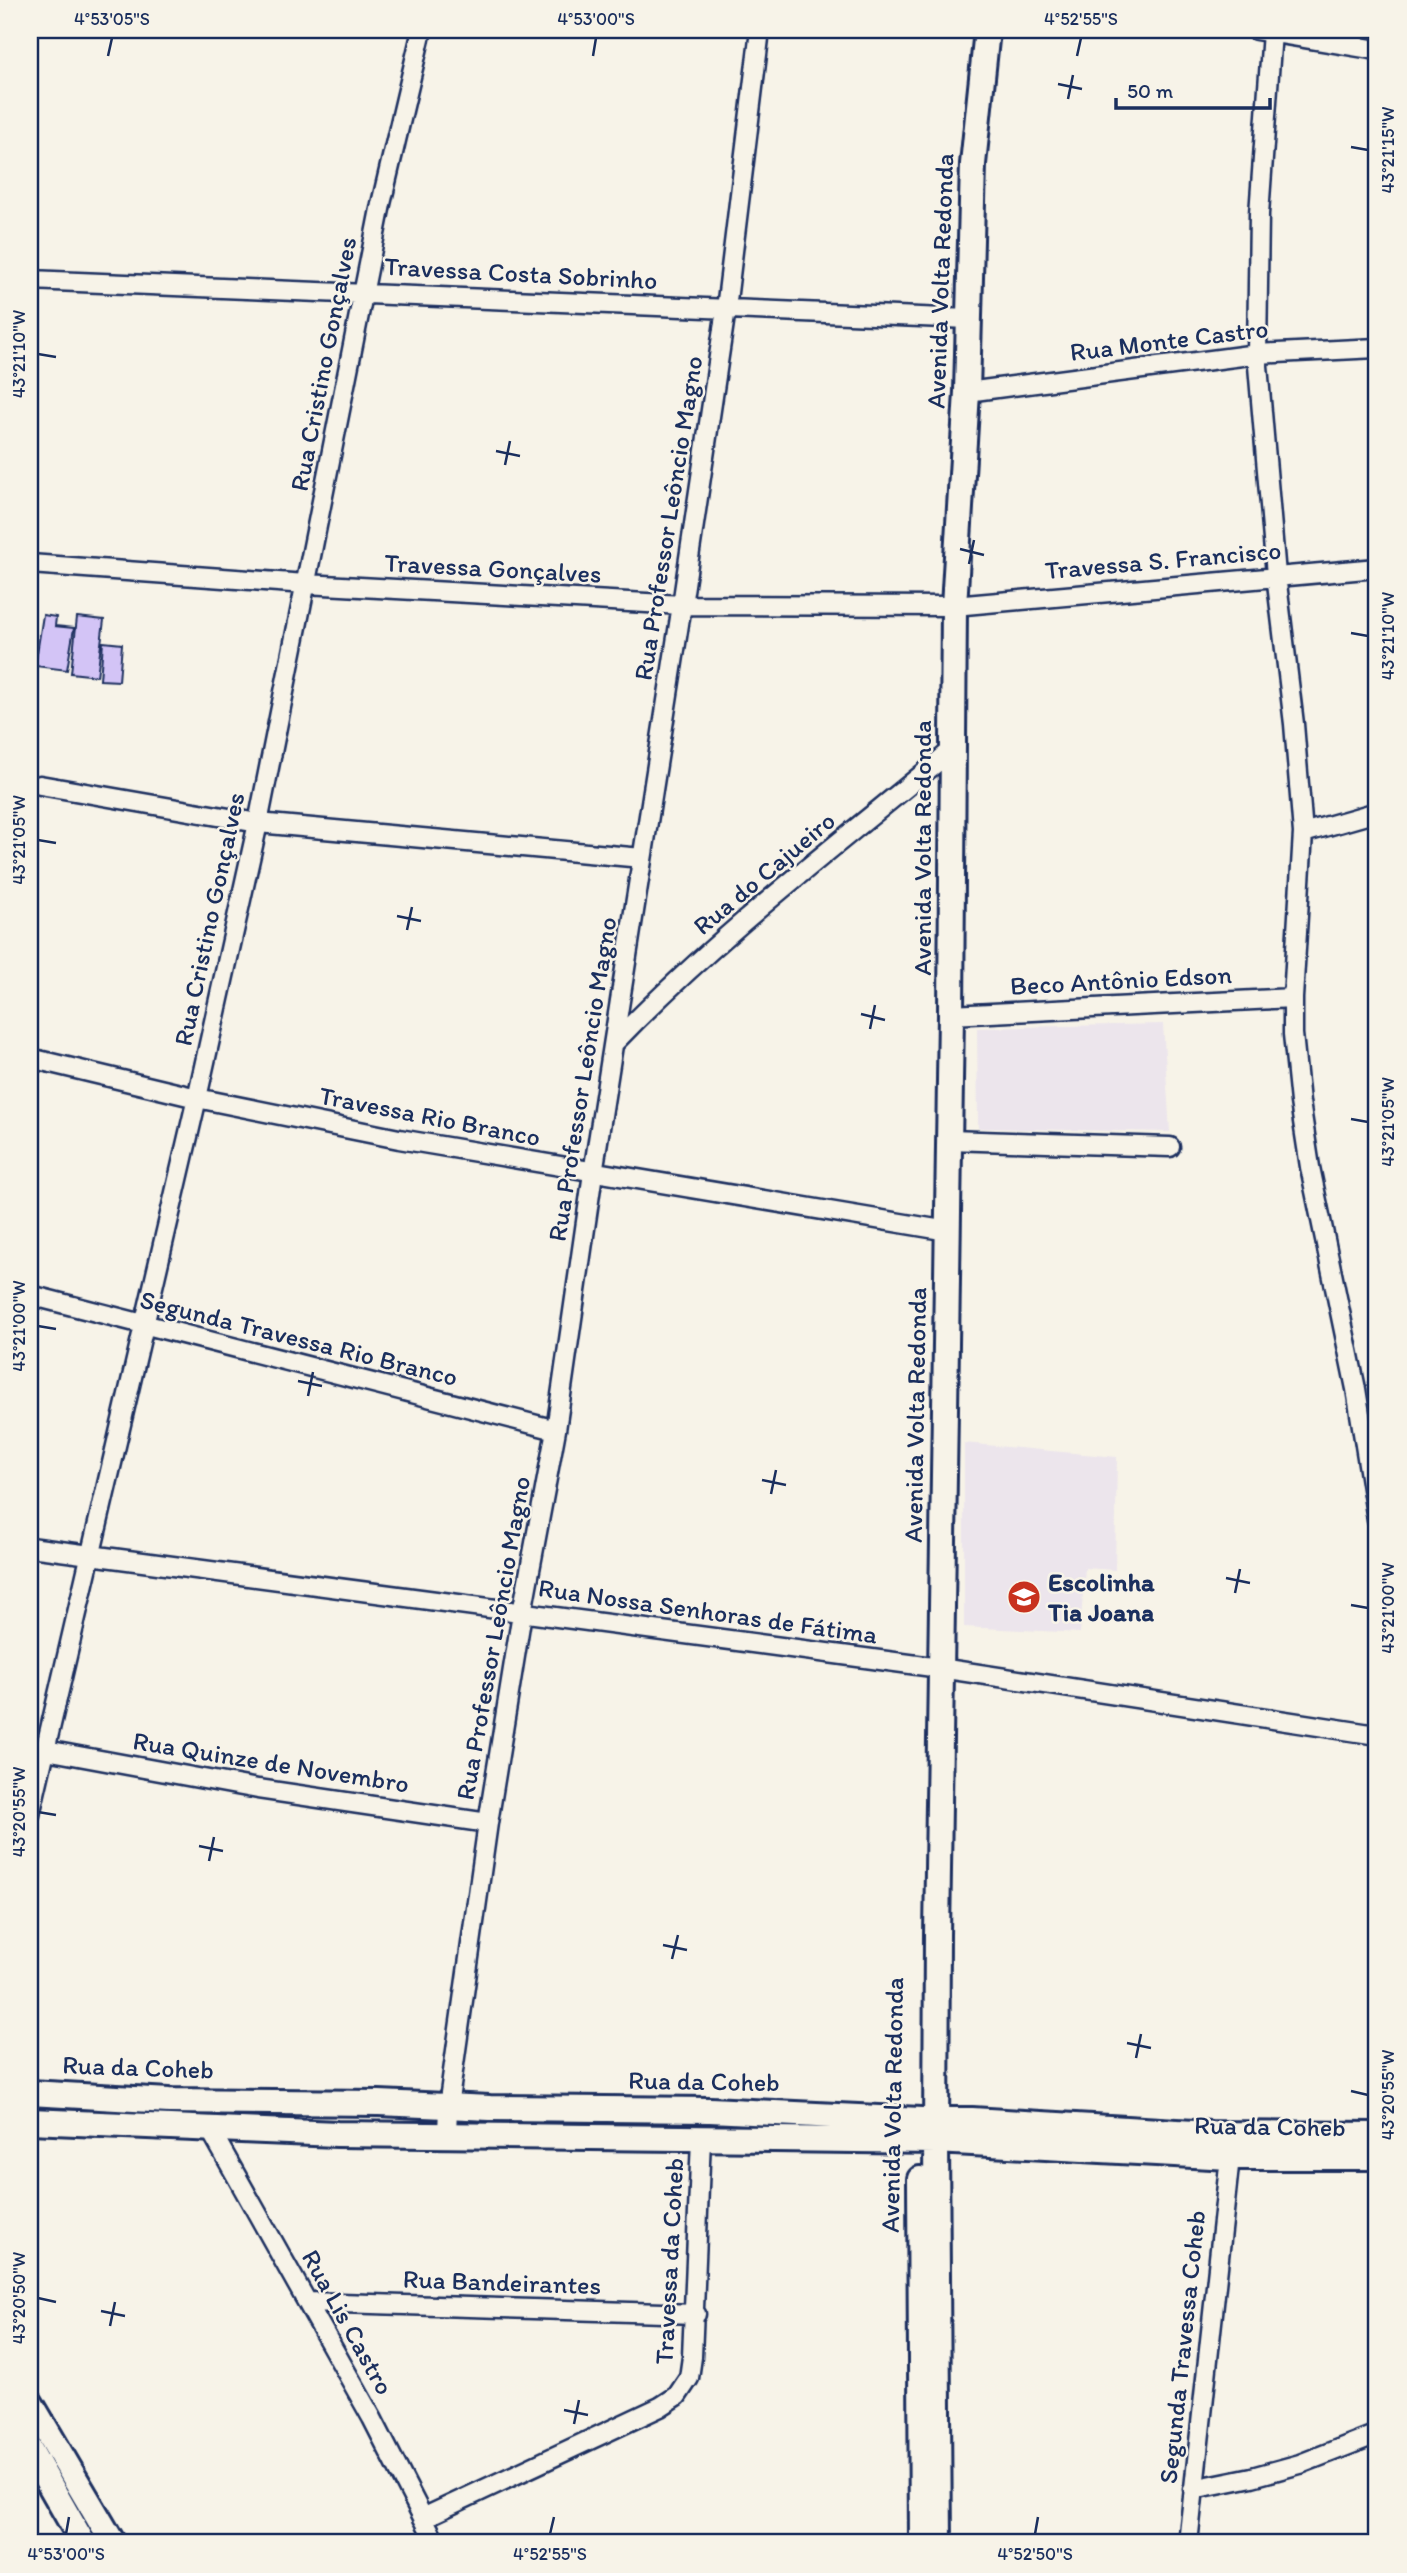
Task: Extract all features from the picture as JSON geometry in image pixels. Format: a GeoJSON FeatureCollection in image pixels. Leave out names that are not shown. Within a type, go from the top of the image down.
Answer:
{"type":"FeatureCollection","features":[{"type":"Feature","properties":{"kind":"street","name":"Rua Cristino Gonçalves"},"geometry":{"type":"LineString","coordinates":[[30,1815],[197,1098],[258,823],[381,204],[422,30]]}},
{"type":"Feature","properties":{"kind":"street","name":"Rua Professor Leôncio Magno"},"geometry":{"type":"LineString","coordinates":[[447,2134],[448,2107],[488,1824],[522,1613],[556,1430],[593,1173],[682,606],[726,309],[760,30]]}},
{"type":"Feature","properties":{"kind":"street","name":"Avenida Volta Redonda"},"geometry":{"type":"LineString","coordinates":[[922,2543],[928,2131],[948,1231],[954,606],[967,392],[973,164],[987,30]]}},
{"type":"Feature","properties":{"kind":"street"},"geometry":{"type":"LineString","coordinates":[[1377,50],[1264,31],[1257,354],[1276,575],[1294,724],[1303,833],[1293,1034],[1310,1167],[1356,1389],[1377,1520]]}},
{"type":"Feature","properties":{"kind":"street","name":"Travessa Costa Sobrinho"},"geometry":{"type":"LineString","coordinates":[[30,280],[968,319]]}},
{"type":"Feature","properties":{"kind":"street","name":"Rua Monte Castro"},"geometry":{"type":"LineString","coordinates":[[967,392],[1257,354],[1377,348]]}},
{"type":"Feature","properties":{"kind":"street","name":"Travessa Gonçalves"},"geometry":{"type":"LineString","coordinates":[[30,564],[306,584],[682,606],[954,606]]}},
{"type":"Feature","properties":{"kind":"street","name":"Travessa S. Francisco"},"geometry":{"type":"LineString","coordinates":[[954,606],[1377,568]]}},
{"type":"Feature","properties":{"kind":"street","name":"Rua do Cajueiro"},"geometry":{"type":"LineString","coordinates":[[615,1042],[654,1002],[759,908],[952,750]]}},
{"type":"Feature","properties":{"kind":"street"},"geometry":{"type":"LineString","coordinates":[[40,785],[258,823],[642,858]]}},
{"type":"Feature","properties":{"kind":"street"},"geometry":{"type":"LineString","coordinates":[[1303,833],[1377,812]]}},
{"type":"Feature","properties":{"kind":"street","name":"Beco Antônio Edson"},"geometry":{"type":"LineString","coordinates":[[951,1015],[1293,999]]}},
{"type":"Feature","properties":{"kind":"street","name":"Travessa Rio Branco"},"geometry":{"type":"LineString","coordinates":[[30,1058],[197,1098],[399,1139],[948,1231]]}},
{"type":"Feature","properties":{"kind":"street"},"geometry":{"type":"LineString","coordinates":[[949,1140],[1170,1147]]}},
{"type":"Feature","properties":{"kind":"street","name":"Segunda Travessa Rio Branco"},"geometry":{"type":"LineString","coordinates":[[30,1295],[556,1430]]}},
{"type":"Feature","properties":{"kind":"street","name":"Rua Nossa Senhoras de Fátima"},"geometry":{"type":"LineString","coordinates":[[30,1547],[940,1668],[1377,1735]]}},
{"type":"Feature","properties":{"kind":"street","name":"Rua Quinze de Novembro"},"geometry":{"type":"LineString","coordinates":[[46,1750],[258,1789],[488,1824]]}},
{"type":"Feature","properties":{"kind":"street","name":"Rua da Coheb"},"geometry":{"type":"LineString","coordinates":[[30,2093],[169,2101],[710,2110],[1230,2157],[1377,2157]]}},
{"type":"Feature","properties":{"kind":"street","name":"Rua da Coheb"},"geometry":{"type":"LineString","coordinates":[[30,2121],[337,2134],[702,2139],[928,2131],[972,2120],[1211,2134],[1377,2135]]}},
{"type":"Feature","properties":{"kind":"street","name":"Rua Lis Castro"},"geometry":{"type":"LineString","coordinates":[[210,2129],[307,2302],[436,2543]]}},
{"type":"Feature","properties":{"kind":"street","name":"Avenida Volta Redonda"},"geometry":{"type":"LineString","coordinates":[[928,2131],[939,2543]]}},
{"type":"Feature","properties":{"kind":"street","name":"Travessa da Coheb"},"geometry":{"type":"LineString","coordinates":[[424,2518],[603,2435],[677,2396],[689,2378],[695,2314],[702,2139]]}},
{"type":"Feature","properties":{"kind":"street","name":"Segunda Travessa Coheb"},"geometry":{"type":"LineString","coordinates":[[1188,2543],[1230,2157]]}},
{"type":"Feature","properties":{"kind":"street","name":"Rua Bandeirantes"},"geometry":{"type":"LineString","coordinates":[[307,2302],[695,2314]]}},
{"type":"Feature","properties":{"kind":"street"},"geometry":{"type":"LineString","coordinates":[[30,2402],[113,2543]]}},
{"type":"Feature","properties":{"kind":"street"},"geometry":{"type":"LineString","coordinates":[[1193,2489],[1287,2467],[1377,2434]]}},
{"type":"Feature","properties":{"kind":"street"},"geometry":{"type":"LineString","coordinates":[[30,2451],[83,2543]]}},
{"type":"Feature","properties":{"kind":"shaded area"},"geometry":{"type":"Polygon","coordinates":[[[1163,1024],[1170,1132],[978,1128],[977,1028],[1163,1024]]]}},
{"type":"Feature","properties":{"kind":"shaded area"},"geometry":{"type":"Polygon","coordinates":[[[964,1443],[1117,1457],[1115,1570],[1085,1568],[1080,1633],[964,1627],[964,1443]]]}},
{"type":"Feature","properties":{"kind":"building"},"geometry":{"type":"Polygon","coordinates":[[[43,615],[56,617],[55,626],[74,628],[67,670],[35,666],[43,615]]]}},
{"type":"Feature","properties":{"kind":"building"},"geometry":{"type":"Polygon","coordinates":[[[77,617],[104,620],[97,676],[71,673],[77,617]]]}},
{"type":"Feature","properties":{"kind":"building"},"geometry":{"type":"Polygon","coordinates":[[[103,642],[122,644],[119,681],[100,680],[103,642]]]}},
{"type":"Feature","properties":{"kind":"place","name":"Escolinha Tia Joana"},"geometry":{"type":"Point","coordinates":[1024,1597]}}]}
